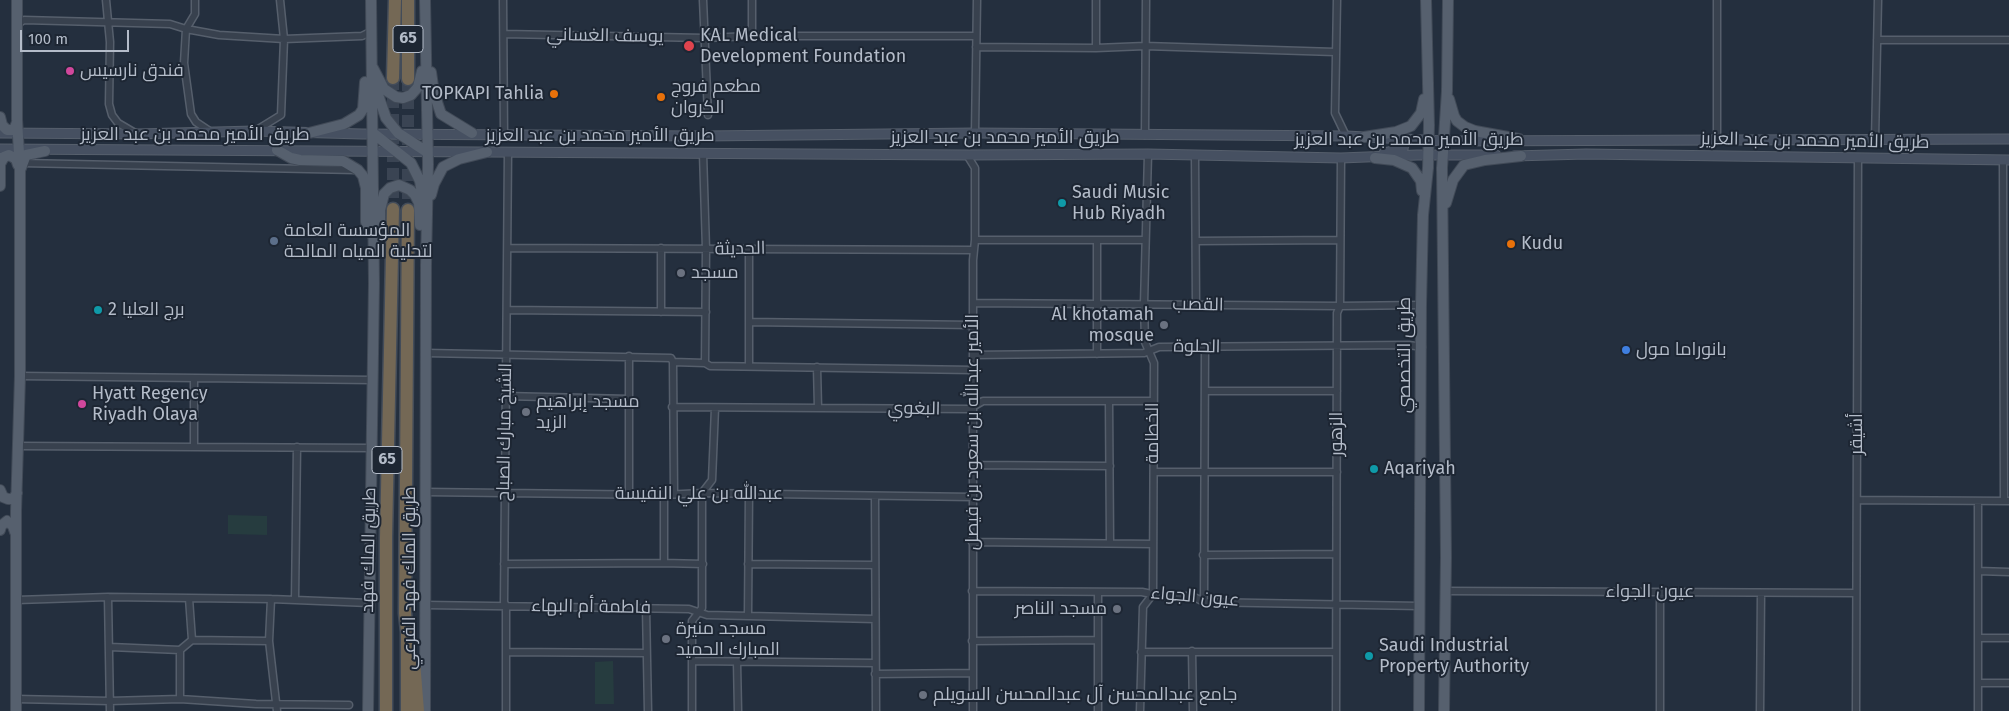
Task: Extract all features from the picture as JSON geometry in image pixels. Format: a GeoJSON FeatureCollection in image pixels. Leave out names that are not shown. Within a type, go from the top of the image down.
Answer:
{"type":"FeatureCollection","features":[{"type":"Feature","properties":{"kind":"highway","name":"65"},"geometry":{"type":"LineString","coordinates":[[393,78],[395,0]]}},
{"type":"Feature","properties":{"kind":"highway","name":"65"},"geometry":{"type":"LineString","coordinates":[[408,0],[408,79]]}},
{"type":"Feature","properties":{"kind":"highway","name":"طريق الملك فهد"},"geometry":{"type":"LineString","coordinates":[[386,711],[386,537],[393,209]]}},
{"type":"Feature","properties":{"kind":"highway","name":"طريق الملك فهد"},"geometry":{"type":"LineString","coordinates":[[407,711],[405,603],[408,210]]}},
{"type":"Feature","properties":{"kind":"highway"},"geometry":{"type":"LineString","coordinates":[[407,632],[415,664],[418,711]]}},
{"type":"Feature","properties":{"kind":"highway"},"geometry":{"type":"LineString","coordinates":[[380,711],[385,678]]}},
{"type":"Feature","properties":{"kind":"main road"},"geometry":{"type":"LineString","coordinates":[[17,0],[17,120],[18,134],[24,150]]}},
{"type":"Feature","properties":{"kind":"main road"},"geometry":{"type":"LineString","coordinates":[[309,132],[344,124],[359,115],[363,109],[371,0]]}},
{"type":"Feature","properties":{"kind":"main road"},"geometry":{"type":"LineString","coordinates":[[425,0],[426,265]]}},
{"type":"Feature","properties":{"kind":"main road","name":"طريق التخصصي"},"geometry":{"type":"LineString","coordinates":[[1419,711],[1421,305],[1423,215],[1428,155],[1426,0]]}},
{"type":"Feature","properties":{"kind":"main road"},"geometry":{"type":"LineString","coordinates":[[1444,711],[1444,213],[1442,185],[1447,91],[1448,0]]}},
{"type":"Feature","properties":{"kind":"main road"},"geometry":{"type":"LineString","coordinates":[[371,65],[381,84],[389,94],[403,98],[411,95],[418,87],[422,72],[419,35],[424,11]]}},
{"type":"Feature","properties":{"kind":"main road"},"geometry":{"type":"LineString","coordinates":[[424,11],[434,94],[438,107],[441,114],[472,133]]}},
{"type":"Feature","properties":{"kind":"main road"},"geometry":{"type":"LineString","coordinates":[[368,711],[374,283],[370,32]]}},
{"type":"Feature","properties":{"kind":"main road"},"geometry":{"type":"LineString","coordinates":[[371,65],[376,91],[386,118],[398,134],[427,152]]}},
{"type":"Feature","properties":{"kind":"main road"},"geometry":{"type":"LineString","coordinates":[[1364,136],[1396,132],[1411,126],[1421,113],[1428,76]]}},
{"type":"Feature","properties":{"kind":"main road"},"geometry":{"type":"LineString","coordinates":[[1447,91],[1454,116],[1460,123],[1475,131],[1519,140]]}},
{"type":"Feature","properties":{"kind":"main road"},"geometry":{"type":"LineString","coordinates":[[0,117],[2,125],[7,130],[14,130],[17,120]]}},
{"type":"Feature","properties":{"kind":"main road"},"geometry":{"type":"LineString","coordinates":[[17,120],[27,130],[36,135]]}},
{"type":"Feature","properties":{"kind":"main road","name":"طريق الأمير محمد بن عبد العزيز"},"geometry":{"type":"LineString","coordinates":[[0,133],[36,135],[254,131],[723,136],[975,133],[1364,136],[1444,141],[2009,139]]}},
{"type":"Feature","properties":{"kind":"main road"},"geometry":{"type":"LineString","coordinates":[[373,133],[411,164],[420,181],[426,265]]}},
{"type":"Feature","properties":{"kind":"main road"},"geometry":{"type":"LineString","coordinates":[[16,711],[16,538],[20,376],[20,171],[24,150],[22,141],[36,135]]}},
{"type":"Feature","properties":{"kind":"main road"},"geometry":{"type":"LineString","coordinates":[[1375,158],[1384,153],[1403,149],[1404,144],[1401,142],[1380,138]]}},
{"type":"Feature","properties":{"kind":"main road"},"geometry":{"type":"LineString","coordinates":[[1753,139],[1753,156]]}},
{"type":"Feature","properties":{"kind":"main road","name":"طريق الأمير محمد بن عبد العزيز"},"geometry":{"type":"LineString","coordinates":[[0,150],[966,155],[1148,154],[1341,158],[1444,154],[1521,156],[1586,154],[2006,160]]}},
{"type":"Feature","properties":{"kind":"main road"},"geometry":{"type":"LineString","coordinates":[[277,150],[291,158],[300,160],[343,161],[358,170],[363,176],[366,188],[366,222],[374,238]]}},
{"type":"Feature","properties":{"kind":"main road"},"geometry":{"type":"LineString","coordinates":[[20,171],[26,155],[45,151]]}},
{"type":"Feature","properties":{"kind":"main road"},"geometry":{"type":"LineString","coordinates":[[426,265],[431,196],[434,184],[443,167],[459,159],[487,152]]}},
{"type":"Feature","properties":{"kind":"main road"},"geometry":{"type":"LineString","coordinates":[[0,164],[4,157],[13,156],[20,171]]}},
{"type":"Feature","properties":{"kind":"main road"},"geometry":{"type":"LineString","coordinates":[[1444,213],[1451,184],[1464,165],[1485,160],[1521,156]]}},
{"type":"Feature","properties":{"kind":"main road"},"geometry":{"type":"LineString","coordinates":[[0,157],[0,186]]}},
{"type":"Feature","properties":{"kind":"main road"},"geometry":{"type":"LineString","coordinates":[[1375,158],[1401,162],[1412,168],[1421,181],[1423,215]]}},
{"type":"Feature","properties":{"kind":"main road"},"geometry":{"type":"LineString","coordinates":[[1427,181],[1431,161],[1434,159],[1442,185]]}},
{"type":"Feature","properties":{"kind":"main road"},"geometry":{"type":"LineString","coordinates":[[374,283],[379,263],[382,202],[386,190],[396,185],[410,190],[419,204],[421,238],[426,265]]}},
{"type":"Feature","properties":{"kind":"main road","name":"طريق الملك فهد الفرعي"},"geometry":{"type":"LineString","coordinates":[[425,711],[426,265]]}},
{"type":"Feature","properties":{"kind":"main road"},"geometry":{"type":"LineString","coordinates":[[0,490],[3,497],[8,499],[13,499],[17,493]]}},
{"type":"Feature","properties":{"kind":"main road"},"geometry":{"type":"LineString","coordinates":[[0,530],[4,523],[10,522],[16,538]]}},
{"type":"Feature","properties":{"kind":"street"},"geometry":{"type":"LineString","coordinates":[[106,0],[109,104],[112,115],[122,127],[136,134]]}},
{"type":"Feature","properties":{"kind":"street"},"geometry":{"type":"LineString","coordinates":[[195,0],[195,14],[186,29],[184,63],[190,114],[196,122],[212,133]]}},
{"type":"Feature","properties":{"kind":"street"},"geometry":{"type":"LineString","coordinates":[[254,131],[281,115],[284,39],[280,0]]}},
{"type":"Feature","properties":{"kind":"street"},"geometry":{"type":"LineString","coordinates":[[503,0],[504,134]]}},
{"type":"Feature","properties":{"kind":"street"},"geometry":{"type":"LineString","coordinates":[[703,0],[708,115]]}},
{"type":"Feature","properties":{"kind":"street"},"geometry":{"type":"LineString","coordinates":[[752,0],[752,36]]}},
{"type":"Feature","properties":{"kind":"street"},"geometry":{"type":"LineString","coordinates":[[975,133],[976,0]]}},
{"type":"Feature","properties":{"kind":"street"},"geometry":{"type":"LineString","coordinates":[[1096,0],[1096,48]]}},
{"type":"Feature","properties":{"kind":"street"},"geometry":{"type":"LineString","coordinates":[[1144,135],[1146,0]]}},
{"type":"Feature","properties":{"kind":"street"},"geometry":{"type":"LineString","coordinates":[[1337,0],[1335,113],[1346,136]]}},
{"type":"Feature","properties":{"kind":"street"},"geometry":{"type":"LineString","coordinates":[[1717,0],[1717,139]]}},
{"type":"Feature","properties":{"kind":"street"},"geometry":{"type":"LineString","coordinates":[[1875,140],[1878,0]]}},
{"type":"Feature","properties":{"kind":"street"},"geometry":{"type":"LineString","coordinates":[[16,26],[16,24],[24,20],[170,24],[220,35],[284,39],[362,36],[370,32]]}},
{"type":"Feature","properties":{"kind":"street","name":"يوسف الغساني"},"geometry":{"type":"LineString","coordinates":[[504,34],[705,38],[752,36],[976,36]]}},
{"type":"Feature","properties":{"kind":"street"},"geometry":{"type":"LineString","coordinates":[[1877,40],[2009,40]]}},
{"type":"Feature","properties":{"kind":"street"},"geometry":{"type":"LineString","coordinates":[[976,47],[1096,48],[1145,46],[1335,52]]}},
{"type":"Feature","properties":{"kind":"street","name":"الشيخ مبارك الصباح"},"geometry":{"type":"LineString","coordinates":[[506,711],[504,564],[508,152]]}},
{"type":"Feature","properties":{"kind":"street"},"geometry":{"type":"LineString","coordinates":[[703,153],[708,364]]}},
{"type":"Feature","properties":{"kind":"street","name":"الخطامة"},"geometry":{"type":"LineString","coordinates":[[1140,711],[1143,607],[1153,594],[1154,363],[1145,342],[1144,304],[1148,154]]}},
{"type":"Feature","properties":{"kind":"street","name":"الأمير عبدالله بن سعود بن فيصل"},"geometry":{"type":"LineString","coordinates":[[966,155],[975,168],[972,497],[973,711]]}},
{"type":"Feature","properties":{"kind":"street"},"geometry":{"type":"LineString","coordinates":[[1195,155],[1196,305]]}},
{"type":"Feature","properties":{"kind":"street","name":"الزهور"},"geometry":{"type":"LineString","coordinates":[[1336,711],[1337,313],[1340,306],[1341,158]]}},
{"type":"Feature","properties":{"kind":"street","name":"أشيقر"},"geometry":{"type":"LineString","coordinates":[[1856,711],[1858,158]]}},
{"type":"Feature","properties":{"kind":"street"},"geometry":{"type":"LineString","coordinates":[[1857,500],[2006,501],[2006,160]]}},
{"type":"Feature","properties":{"kind":"street"},"geometry":{"type":"LineString","coordinates":[[20,171],[358,170]]}},
{"type":"Feature","properties":{"kind":"street"},"geometry":{"type":"LineString","coordinates":[[975,240],[1145,240]]}},
{"type":"Feature","properties":{"kind":"street"},"geometry":{"type":"LineString","coordinates":[[1097,240],[1097,354]]}},
{"type":"Feature","properties":{"kind":"street"},"geometry":{"type":"LineString","coordinates":[[1196,241],[1340,240]]}},
{"type":"Feature","properties":{"kind":"street","name":"الحديثة"},"geometry":{"type":"LineString","coordinates":[[508,248],[973,250]]}},
{"type":"Feature","properties":{"kind":"street"},"geometry":{"type":"LineString","coordinates":[[661,248],[661,312]]}},
{"type":"Feature","properties":{"kind":"street"},"geometry":{"type":"LineString","coordinates":[[749,248],[749,366]]}},
{"type":"Feature","properties":{"kind":"street","name":"القصب"},"geometry":{"type":"LineString","coordinates":[[974,304],[1421,305]]}},
{"type":"Feature","properties":{"kind":"street"},"geometry":{"type":"LineString","coordinates":[[507,310],[706,312]]}},
{"type":"Feature","properties":{"kind":"street"},"geometry":{"type":"LineString","coordinates":[[749,322],[974,326]]}},
{"type":"Feature","properties":{"kind":"street","name":"الحلوة"},"geometry":{"type":"LineString","coordinates":[[973,355],[1144,353],[1159,347],[1409,346],[1422,348]]}},
{"type":"Feature","properties":{"kind":"street"},"geometry":{"type":"LineString","coordinates":[[1204,348],[1204,602]]}},
{"type":"Feature","properties":{"kind":"street"},"geometry":{"type":"LineString","coordinates":[[426,354],[671,358],[673,362],[674,493]]}},
{"type":"Feature","properties":{"kind":"street"},"geometry":{"type":"LineString","coordinates":[[629,356],[629,493]]}},
{"type":"Feature","properties":{"kind":"street"},"geometry":{"type":"LineString","coordinates":[[673,362],[749,366],[973,370]]}},
{"type":"Feature","properties":{"kind":"street"},"geometry":{"type":"LineString","coordinates":[[817,367],[818,408]]}},
{"type":"Feature","properties":{"kind":"street"},"geometry":{"type":"LineString","coordinates":[[20,376],[373,380]]}},
{"type":"Feature","properties":{"kind":"street"},"geometry":{"type":"LineString","coordinates":[[194,378],[194,447]]}},
{"type":"Feature","properties":{"kind":"street"},"geometry":{"type":"LineString","coordinates":[[1205,391],[1337,391]]}},
{"type":"Feature","properties":{"kind":"street"},"geometry":{"type":"LineString","coordinates":[[505,396],[628,400]]}},
{"type":"Feature","properties":{"kind":"street","name":"البغوي"},"geometry":{"type":"LineString","coordinates":[[672,408],[969,409],[983,401],[1153,400]]}},
{"type":"Feature","properties":{"kind":"street"},"geometry":{"type":"LineString","coordinates":[[1109,401],[1110,542]]}},
{"type":"Feature","properties":{"kind":"street"},"geometry":{"type":"LineString","coordinates":[[692,711],[692,621],[702,608],[702,493],[712,480],[715,408]]}},
{"type":"Feature","properties":{"kind":"street"},"geometry":{"type":"LineString","coordinates":[[18,446],[373,448]]}},
{"type":"Feature","properties":{"kind":"street"},"geometry":{"type":"LineString","coordinates":[[295,600],[297,447]]}},
{"type":"Feature","properties":{"kind":"street"},"geometry":{"type":"LineString","coordinates":[[973,465],[1110,466]]}},
{"type":"Feature","properties":{"kind":"street"},"geometry":{"type":"LineString","coordinates":[[1154,472],[1337,472]]}},
{"type":"Feature","properties":{"kind":"street","name":"عبدالله بن علي النفيسة"},"geometry":{"type":"LineString","coordinates":[[426,492],[506,494],[629,493],[664,495],[702,493],[972,497]]}},
{"type":"Feature","properties":{"kind":"street"},"geometry":{"type":"LineString","coordinates":[[748,615],[749,494]]}},
{"type":"Feature","properties":{"kind":"street"},"geometry":{"type":"LineString","coordinates":[[664,495],[664,562]]}},
{"type":"Feature","properties":{"kind":"street"},"geometry":{"type":"LineString","coordinates":[[874,496],[876,711]]}},
{"type":"Feature","properties":{"kind":"street"},"geometry":{"type":"LineString","coordinates":[[1978,500],[1978,711]]}},
{"type":"Feature","properties":{"kind":"street"},"geometry":{"type":"LineString","coordinates":[[972,542],[1110,542],[1153,544]]}},
{"type":"Feature","properties":{"kind":"street"},"geometry":{"type":"LineString","coordinates":[[1203,555],[1336,554]]}},
{"type":"Feature","properties":{"kind":"street"},"geometry":{"type":"LineString","coordinates":[[504,564],[664,562],[703,564]]}},
{"type":"Feature","properties":{"kind":"street"},"geometry":{"type":"LineString","coordinates":[[748,564],[875,565]]}},
{"type":"Feature","properties":{"kind":"street"},"geometry":{"type":"LineString","coordinates":[[1978,571],[2009,572]]}},
{"type":"Feature","properties":{"kind":"street","name":"عيون الجواء"},"geometry":{"type":"LineString","coordinates":[[972,591],[1098,592],[1192,596],[1204,602],[1419,606]]}},
{"type":"Feature","properties":{"kind":"street","name":"عيون الجواء"},"geometry":{"type":"LineString","coordinates":[[1444,591],[1856,593]]}},
{"type":"Feature","properties":{"kind":"street"},"geometry":{"type":"LineString","coordinates":[[1098,592],[1098,711]]}},
{"type":"Feature","properties":{"kind":"street"},"geometry":{"type":"LineString","coordinates":[[1660,593],[1660,711]]}},
{"type":"Feature","properties":{"kind":"street"},"geometry":{"type":"LineString","coordinates":[[1760,711],[1761,593]]}},
{"type":"Feature","properties":{"kind":"street"},"geometry":{"type":"LineString","coordinates":[[17,600],[108,597],[271,599],[369,603]]}},
{"type":"Feature","properties":{"kind":"street"},"geometry":{"type":"LineString","coordinates":[[108,597],[110,711]]}},
{"type":"Feature","properties":{"kind":"street"},"geometry":{"type":"LineString","coordinates":[[189,598],[192,640]]}},
{"type":"Feature","properties":{"kind":"street"},"geometry":{"type":"LineString","coordinates":[[271,599],[269,641],[277,708]]}},
{"type":"Feature","properties":{"kind":"street","name":"فاطمة أم البهاء"},"geometry":{"type":"LineString","coordinates":[[426,605],[689,609],[707,616],[748,615],[875,619]]}},
{"type":"Feature","properties":{"kind":"street"},"geometry":{"type":"LineString","coordinates":[[646,608],[648,711]]}},
{"type":"Feature","properties":{"kind":"street"},"geometry":{"type":"LineString","coordinates":[[1978,638],[2009,638]]}},
{"type":"Feature","properties":{"kind":"street"},"geometry":{"type":"LineString","coordinates":[[110,647],[180,650],[192,640],[269,641]]}},
{"type":"Feature","properties":{"kind":"street"},"geometry":{"type":"LineString","coordinates":[[972,641],[1097,640]]}},
{"type":"Feature","properties":{"kind":"street"},"geometry":{"type":"LineString","coordinates":[[180,650],[180,699]]}},
{"type":"Feature","properties":{"kind":"street"},"geometry":{"type":"LineString","coordinates":[[1192,651],[1193,711]]}},
{"type":"Feature","properties":{"kind":"street"},"geometry":{"type":"LineString","coordinates":[[506,652],[646,653]]}},
{"type":"Feature","properties":{"kind":"street"},"geometry":{"type":"LineString","coordinates":[[1141,652],[1336,652]]}},
{"type":"Feature","properties":{"kind":"street"},"geometry":{"type":"LineString","coordinates":[[692,661],[875,663]]}},
{"type":"Feature","properties":{"kind":"street"},"geometry":{"type":"LineString","coordinates":[[737,662],[738,711]]}},
{"type":"Feature","properties":{"kind":"street"},"geometry":{"type":"LineString","coordinates":[[875,674],[973,674]]}},
{"type":"Feature","properties":{"kind":"street"},"geometry":{"type":"LineString","coordinates":[[1978,683],[2009,683]]}},
{"type":"Feature","properties":{"kind":"street"},"geometry":{"type":"LineString","coordinates":[[16,699],[110,701],[180,699],[256,708],[349,705]]}},
{"type":"Feature","properties":{"kind":"green space"},"geometry":{"type":"Polygon","coordinates":[[[228,515],[267,516],[267,535],[228,534],[228,515]]]}},
{"type":"Feature","properties":{"kind":"green space"},"geometry":{"type":"Polygon","coordinates":[[[613,661],[614,704],[595,704],[595,662],[613,661]]]}},
{"type":"Feature","properties":{"kind":"tunnel"},"geometry":{"type":"LineString","coordinates":[[393,78],[393,209]]}},
{"type":"Feature","properties":{"kind":"tunnel"},"geometry":{"type":"LineString","coordinates":[[408,79],[408,210]]}},
{"type":"Feature","properties":{"kind":"place","name":"KAL Medical Development Foundation"},"geometry":{"type":"Point","coordinates":[689,46]}},
{"type":"Feature","properties":{"kind":"place","name":"فندق نارسيس"},"geometry":{"type":"Point","coordinates":[70,71]}},
{"type":"Feature","properties":{"kind":"place","name":"TOPKAPI Tahlia"},"geometry":{"type":"Point","coordinates":[554,94]}},
{"type":"Feature","properties":{"kind":"place","name":"مطعم فروج الكروان"},"geometry":{"type":"Point","coordinates":[661,97]}},
{"type":"Feature","properties":{"kind":"place","name":"Saudi Music Hub Riyadh"},"geometry":{"type":"Point","coordinates":[1062,203]}},
{"type":"Feature","properties":{"kind":"place","name":"المؤسسة العامة لتحلية المياه المالحة"},"geometry":{"type":"Point","coordinates":[274,241]}},
{"type":"Feature","properties":{"kind":"place","name":"Kudu"},"geometry":{"type":"Point","coordinates":[1511,244]}},
{"type":"Feature","properties":{"kind":"place","name":"مسجد"},"geometry":{"type":"Point","coordinates":[681,273]}},
{"type":"Feature","properties":{"kind":"place","name":"برج العليا 2"},"geometry":{"type":"Point","coordinates":[98,310]}},
{"type":"Feature","properties":{"kind":"place","name":"Al khotamah mosque"},"geometry":{"type":"Point","coordinates":[1164,325]}},
{"type":"Feature","properties":{"kind":"place","name":"بانوراما مول"},"geometry":{"type":"Point","coordinates":[1626,350]}},
{"type":"Feature","properties":{"kind":"place","name":"Hyatt Regency Riyadh Olaya"},"geometry":{"type":"Point","coordinates":[82,404]}},
{"type":"Feature","properties":{"kind":"place","name":"مسجد إبراهيم الزيد"},"geometry":{"type":"Point","coordinates":[526,412]}},
{"type":"Feature","properties":{"kind":"place","name":"Aqariyah"},"geometry":{"type":"Point","coordinates":[1374,469]}},
{"type":"Feature","properties":{"kind":"place","name":"مسجد الناصر"},"geometry":{"type":"Point","coordinates":[1117,609]}},
{"type":"Feature","properties":{"kind":"place","name":"مسجد منيرة المبارك الحميد"},"geometry":{"type":"Point","coordinates":[666,639]}},
{"type":"Feature","properties":{"kind":"place","name":"Saudi Industrial Property Authority"},"geometry":{"type":"Point","coordinates":[1369,656]}},
{"type":"Feature","properties":{"kind":"place","name":"جامع عبدالمحسن آل عبدالمحسن السويلم"},"geometry":{"type":"Point","coordinates":[923,695]}}]}
